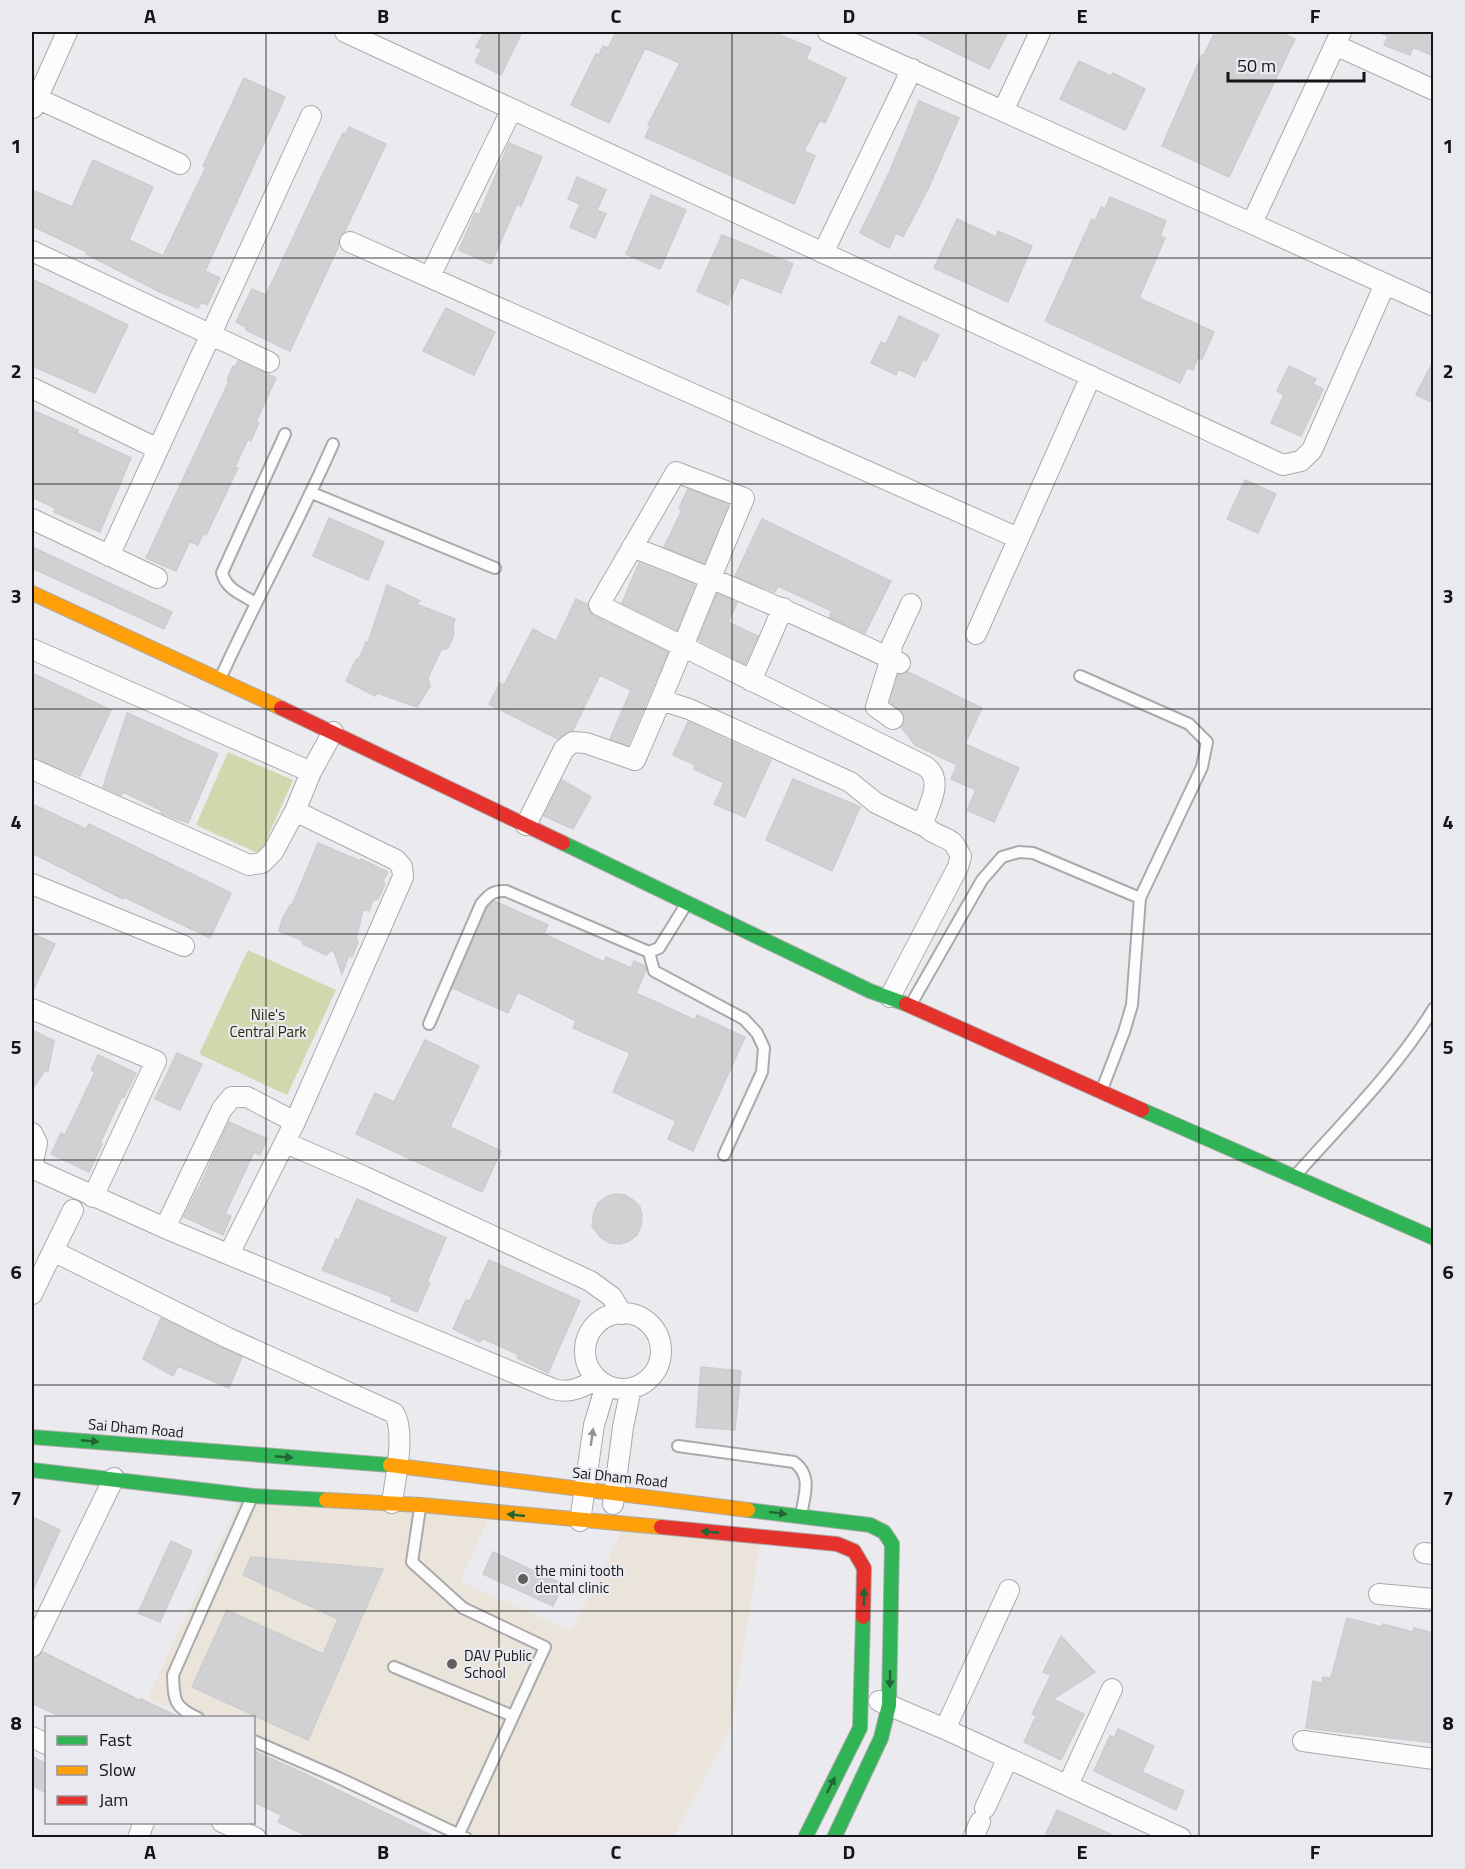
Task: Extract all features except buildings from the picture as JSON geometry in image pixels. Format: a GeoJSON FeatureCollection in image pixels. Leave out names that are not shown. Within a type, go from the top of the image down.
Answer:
{"type":"FeatureCollection","features":[{"type":"Feature","properties":{"kind":"street"},"geometry":{"type":"LineString","coordinates":[[67,32],[33,102],[180,164]]}},
{"type":"Feature","properties":{"kind":"street"},"geometry":{"type":"LineString","coordinates":[[345,32],[1283,465],[1301,461],[1312,450],[1385,284]]}},
{"type":"Feature","properties":{"kind":"street"},"geometry":{"type":"LineString","coordinates":[[828,32],[1434,306]]}},
{"type":"Feature","properties":{"kind":"street"},"geometry":{"type":"LineString","coordinates":[[1003,111],[1040,32]]}},
{"type":"Feature","properties":{"kind":"street"},"geometry":{"type":"LineString","coordinates":[[1251,223],[1338,38],[1434,90]]}},
{"type":"Feature","properties":{"kind":"street"},"geometry":{"type":"LineString","coordinates":[[823,252],[912,69]]}},
{"type":"Feature","properties":{"kind":"street"},"geometry":{"type":"LineString","coordinates":[[430,276],[512,109]]}},
{"type":"Feature","properties":{"kind":"street"},"geometry":{"type":"LineString","coordinates":[[109,556],[311,116]]}},
{"type":"Feature","properties":{"kind":"street"},"geometry":{"type":"LineString","coordinates":[[350,242],[1018,538]]}},
{"type":"Feature","properties":{"kind":"street"},"geometry":{"type":"LineString","coordinates":[[32,250],[269,362]]}},
{"type":"Feature","properties":{"kind":"street"},"geometry":{"type":"LineString","coordinates":[[976,634],[1091,376]]}},
{"type":"Feature","properties":{"kind":"street"},"geometry":{"type":"LineString","coordinates":[[32,388],[158,449]]}},
{"type":"Feature","properties":{"kind":"street"},"geometry":{"type":"LineString","coordinates":[[526,825],[564,749],[573,742],[586,743],[635,760],[661,700],[681,647],[744,498],[676,472],[599,605],[681,647],[930,769],[936,782],[924,820],[926,827]]}},
{"type":"Feature","properties":{"kind":"street"},"geometry":{"type":"LineString","coordinates":[[32,519],[157,578]]}},
{"type":"Feature","properties":{"kind":"street"},"geometry":{"type":"LineString","coordinates":[[632,547],[783,608],[896,661]]}},
{"type":"Feature","properties":{"kind":"street"},"geometry":{"type":"LineString","coordinates":[[32,593],[333,732],[870,991],[890,997],[1434,1239]]}},
{"type":"Feature","properties":{"kind":"street"},"geometry":{"type":"LineString","coordinates":[[893,719],[876,707],[896,661],[892,645],[911,604]]}},
{"type":"Feature","properties":{"kind":"street"},"geometry":{"type":"LineString","coordinates":[[751,681],[783,608]]}},
{"type":"Feature","properties":{"kind":"street"},"geometry":{"type":"LineString","coordinates":[[32,649],[311,772]]}},
{"type":"Feature","properties":{"kind":"street"},"geometry":{"type":"LineString","coordinates":[[661,700],[689,709],[850,782],[876,803],[952,842],[960,856],[958,867],[890,997]]}},
{"type":"Feature","properties":{"kind":"street"},"geometry":{"type":"LineString","coordinates":[[32,769],[249,865],[262,863],[273,852],[333,732]]}},
{"type":"Feature","properties":{"kind":"street"},"geometry":{"type":"LineString","coordinates":[[229,1254],[295,1122],[403,877],[402,867],[396,860],[295,811]]}},
{"type":"Feature","properties":{"kind":"street"},"geometry":{"type":"LineString","coordinates":[[32,884],[184,946]]}},
{"type":"Feature","properties":{"kind":"street"},"geometry":{"type":"LineString","coordinates":[[32,1009],[156,1061],[93,1197]]}},
{"type":"Feature","properties":{"kind":"street"},"geometry":{"type":"LineString","coordinates":[[165,1228],[222,1109],[232,1097],[247,1097],[295,1122]]}},
{"type":"Feature","properties":{"kind":"street"},"geometry":{"type":"LineString","coordinates":[[32,1133],[37,1143],[33,1162],[36,1170],[93,1197],[553,1389],[563,1392],[573,1391],[602,1382]]}},
{"type":"Feature","properties":{"kind":"street"},"geometry":{"type":"LineString","coordinates":[[285,1143],[365,1177],[590,1281],[612,1297],[622,1314]]}},
{"type":"Feature","properties":{"kind":"street"},"geometry":{"type":"LineString","coordinates":[[32,1294],[73,1210]]}},
{"type":"Feature","properties":{"kind":"street"},"geometry":{"type":"LineString","coordinates":[[53,1251],[228,1338],[394,1413],[399,1426],[392,1503]]}},
{"type":"Feature","properties":{"kind":"street"},"geometry":{"type":"LineString","coordinates":[[614,1314],[639,1317],[649,1323],[657,1334],[661,1346],[656,1370],[648,1380],[631,1388],[613,1388],[602,1382],[593,1374],[587,1363],[585,1351],[587,1338],[594,1328],[603,1319],[614,1314]]}},
{"type":"Feature","properties":{"kind":"street"},"geometry":{"type":"LineString","coordinates":[[580,1521],[602,1382]]}},
{"type":"Feature","properties":{"kind":"street"},"geometry":{"type":"LineString","coordinates":[[609,1523],[616,1492],[623,1427],[631,1388]]}},
{"type":"Feature","properties":{"kind":"street","name":"Sai Dham Road"},"geometry":{"type":"LineString","coordinates":[[32,1437],[397,1466],[616,1492],[870,1525],[884,1532],[892,1544]]}},
{"type":"Feature","properties":{"kind":"street"},"geometry":{"type":"LineString","coordinates":[[32,1470],[253,1496],[421,1505],[811,1541],[837,1544],[854,1551],[892,1544],[889,1705],[881,1738],[834,1838]]}},
{"type":"Feature","properties":{"kind":"street"},"geometry":{"type":"LineString","coordinates":[[32,1647],[114,1478]]}},
{"type":"Feature","properties":{"kind":"street"},"geometry":{"type":"LineString","coordinates":[[805,1838],[860,1728],[864,1568],[854,1551]]}},
{"type":"Feature","properties":{"kind":"street"},"geometry":{"type":"LineString","coordinates":[[945,1729],[1009,1590]]}},
{"type":"Feature","properties":{"kind":"street"},"geometry":{"type":"LineString","coordinates":[[1379,1594],[1434,1599]]}},
{"type":"Feature","properties":{"kind":"street"},"geometry":{"type":"LineString","coordinates":[[1068,1785],[1112,1689]]}},
{"type":"Feature","properties":{"kind":"street"},"geometry":{"type":"LineString","coordinates":[[862,1696],[945,1729],[1180,1838]]}},
{"type":"Feature","properties":{"kind":"street"},"geometry":{"type":"LineString","coordinates":[[1303,1741],[1434,1759]]}},
{"type":"Feature","properties":{"kind":"street"},"geometry":{"type":"LineString","coordinates":[[979,1823],[1008,1758]]}},
{"type":"Feature","properties":{"kind":"street"},"geometry":{"type":"LineString","coordinates":[[226,1824],[256,1838]]}},
{"type":"Feature","properties":{"kind":"lane"},"geometry":{"type":"LineString","coordinates":[[256,603],[230,588],[222,573],[285,434]]}},
{"type":"Feature","properties":{"kind":"lane"},"geometry":{"type":"LineString","coordinates":[[219,681],[312,493],[333,444]]}},
{"type":"Feature","properties":{"kind":"lane"},"geometry":{"type":"LineString","coordinates":[[312,493],[495,568]]}},
{"type":"Feature","properties":{"kind":"lane"},"geometry":{"type":"LineString","coordinates":[[1080,676],[1189,724],[1207,742],[1202,767],[1140,898],[1132,1005],[1101,1092]]}},
{"type":"Feature","properties":{"kind":"lane"},"geometry":{"type":"LineString","coordinates":[[910,1006],[981,880],[1002,857],[1020,852],[1033,853],[1140,898]]}},
{"type":"Feature","properties":{"kind":"lane"},"geometry":{"type":"LineString","coordinates":[[429,1024],[481,904],[490,893],[499,890],[506,891],[649,952],[659,948],[687,903]]}},
{"type":"Feature","properties":{"kind":"lane"},"geometry":{"type":"LineString","coordinates":[[649,952],[654,971],[744,1019],[757,1033],[764,1048],[762,1072],[724,1155]]}},
{"type":"Feature","properties":{"kind":"lane"},"geometry":{"type":"LineString","coordinates":[[1294,1177],[1396,1063],[1434,1008]]}},
{"type":"Feature","properties":{"kind":"lane"},"geometry":{"type":"LineString","coordinates":[[678,1446],[794,1462],[803,1469],[806,1478],[801,1516]]}},
{"type":"Feature","properties":{"kind":"lane"},"geometry":{"type":"LineString","coordinates":[[194,1716],[183,1711],[178,1704],[174,1696],[172,1675],[253,1496]]}},
{"type":"Feature","properties":{"kind":"lane"},"geometry":{"type":"LineString","coordinates":[[255,1742],[339,1778],[463,1836],[513,1716],[545,1647],[463,1608],[412,1562],[421,1505]]}},
{"type":"Feature","properties":{"kind":"lane"},"geometry":{"type":"LineString","coordinates":[[394,1667],[513,1716]]}},
{"type":"Feature","properties":{"kind":"shaded area","name":"DAV Public School"},"geometry":{"type":"Polygon","coordinates":[[[240,1500],[490,1516],[460,1581],[571,1631],[623,1529],[760,1543],[731,1728],[674,1837],[458,1837],[255,1746],[255,1716],[189,1716],[148,1698],[240,1500]]]}},
{"type":"Feature","properties":{"kind":"green space"},"geometry":{"type":"Polygon","coordinates":[[[228,752],[293,780],[260,854],[196,825],[228,752]]]}},
{"type":"Feature","properties":{"kind":"green space","name":"Nile's Central Park"},"geometry":{"type":"Polygon","coordinates":[[[248,950],[336,990],[287,1095],[199,1054],[248,950]]]}},
{"type":"Feature","properties":{"kind":"traffic: fast"},"geometry":{"type":"LineString","coordinates":[[563,843],[870,991],[906,1004]]}},
{"type":"Feature","properties":{"kind":"traffic: fast"},"geometry":{"type":"LineString","coordinates":[[1142,1110],[1434,1238]]}},
{"type":"Feature","properties":{"kind":"traffic: fast"},"geometry":{"type":"LineString","coordinates":[[32,1437],[390,1465]]}},
{"type":"Feature","properties":{"kind":"traffic: fast"},"geometry":{"type":"LineString","coordinates":[[32,1470],[253,1496],[326,1500]]}},
{"type":"Feature","properties":{"kind":"traffic: fast"},"geometry":{"type":"LineString","coordinates":[[748,1510],[870,1525],[884,1532],[892,1544],[889,1705],[881,1738],[834,1838]]}},
{"type":"Feature","properties":{"kind":"traffic: fast"},"geometry":{"type":"LineString","coordinates":[[805,1838],[860,1728],[863,1617]]}},
{"type":"Feature","properties":{"kind":"traffic: slow"},"geometry":{"type":"LineString","coordinates":[[32,593],[281,708]]}},
{"type":"Feature","properties":{"kind":"traffic: slow"},"geometry":{"type":"LineString","coordinates":[[390,1465],[748,1510]]}},
{"type":"Feature","properties":{"kind":"traffic: slow"},"geometry":{"type":"LineString","coordinates":[[326,1500],[421,1505],[661,1527]]}},
{"type":"Feature","properties":{"kind":"traffic: jam"},"geometry":{"type":"LineString","coordinates":[[281,708],[563,843]]}},
{"type":"Feature","properties":{"kind":"traffic: jam"},"geometry":{"type":"LineString","coordinates":[[906,1004],[1142,1110]]}},
{"type":"Feature","properties":{"kind":"traffic: jam"},"geometry":{"type":"LineString","coordinates":[[661,1527],[837,1544],[854,1551],[864,1568],[863,1617]]}},
{"type":"Feature","properties":{"kind":"place","name":"the mini tooth dental clinic"},"geometry":{"type":"Point","coordinates":[523,1579]}},
{"type":"Feature","properties":{"kind":"place","name":"DAV Public School"},"geometry":{"type":"Point","coordinates":[452,1664]}}]}
